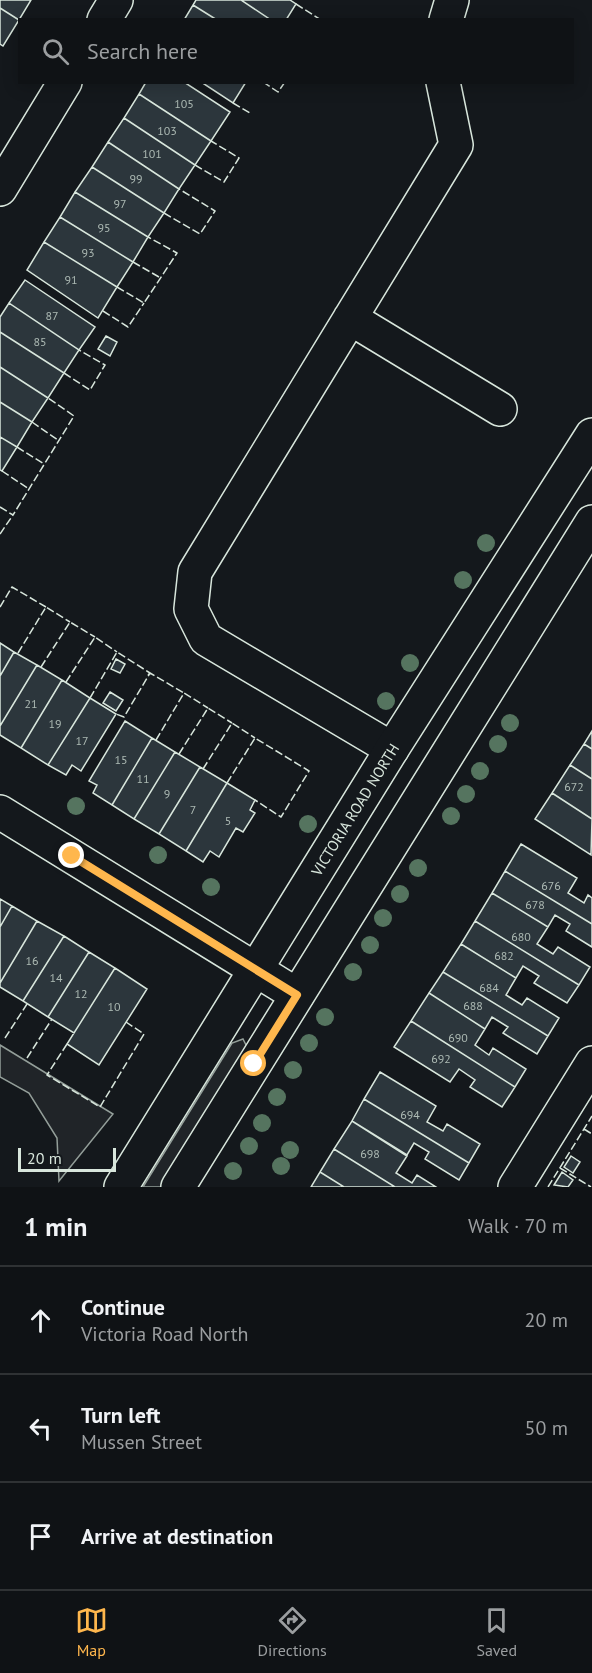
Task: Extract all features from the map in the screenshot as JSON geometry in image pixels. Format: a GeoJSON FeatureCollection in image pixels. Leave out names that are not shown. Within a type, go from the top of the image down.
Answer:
{"type":"FeatureCollection","features":[{"type":"Feature","properties":{"kind":"main road"},"geometry":{"type":"LineString","coordinates":[[105,18],[117,0]]}},
{"type":"Feature","properties":{"kind":"main road"},"geometry":{"type":"LineString","coordinates":[[447,18],[452,0]]}},
{"type":"Feature","properties":{"kind":"main road"},"geometry":{"type":"LineString","coordinates":[[0,189],[64,84]]}},
{"type":"Feature","properties":{"kind":"main road"},"geometry":{"type":"LineString","coordinates":[[392,749],[206,639],[191,609],[195,572],[456,145],[444,84]]}},
{"type":"Feature","properties":{"kind":"main road"},"geometry":{"type":"LineString","coordinates":[[350,318],[500,409]]}},
{"type":"Feature","properties":{"kind":"main road","name":"VICTORIA ROAD NORTH"},"geometry":{"type":"LineString","coordinates":[[121,1187],[392,749],[586,456]]}},
{"type":"Feature","properties":{"kind":"main road"},"geometry":{"type":"LineString","coordinates":[[178,1187],[592,522]]}},
{"type":"Feature","properties":{"kind":"main road"},"geometry":{"type":"LineString","coordinates":[[0,812],[257,968],[297,995]]}},
{"type":"Feature","properties":{"kind":"main road"},"geometry":{"type":"LineString","coordinates":[[515,1187],[592,1063]]}},
{"type":"Feature","properties":{"kind":"shaded area"},"geometry":{"type":"Polygon","coordinates":[[[243,1039],[248,1049],[164,1187],[143,1187],[232,1043],[243,1039]]]}},
{"type":"Feature","properties":{"kind":"shaded area"},"geometry":{"type":"Polygon","coordinates":[[[0,1045],[113,1114],[59,1181],[57,1138],[29,1093],[0,1077],[0,1045]]]}},
{"type":"Feature","properties":{"kind":"building"},"geometry":{"type":"Polygon","coordinates":[[[0,0],[31,0],[18,19],[0,8],[0,0]]]}},
{"type":"Feature","properties":{"kind":"building"},"geometry":{"type":"Polygon","coordinates":[[[196,0],[241,0],[268,18],[214,18],[193,5],[196,0]]]}},
{"type":"Feature","properties":{"kind":"building"},"geometry":{"type":"Polygon","coordinates":[[[241,0],[290,0],[296,4],[287,18],[268,18],[241,0]]]}},
{"type":"Feature","properties":{"kind":"building"},"geometry":{"type":"Polygon","coordinates":[[[193,5],[214,18],[185,18],[193,5]]]}},
{"type":"Feature","properties":{"kind":"building"},"geometry":{"type":"Polygon","coordinates":[[[0,8],[18,22],[3,46],[0,44],[0,8]]]}},
{"type":"Feature","properties":{"kind":"building"},"geometry":{"type":"Polygon","coordinates":[[[145,84],[187,84],[230,112],[211,141],[139,94],[145,84]]]}},
{"type":"Feature","properties":{"kind":"building"},"geometry":{"type":"Polygon","coordinates":[[[204,84],[245,84],[233,103],[204,84]]]}},
{"type":"Feature","properties":{"kind":"building"},"geometry":{"type":"Polygon","coordinates":[[[139,94],[211,141],[195,165],[124,118],[139,94]]]}},
{"type":"Feature","properties":{"kind":"building"},"geometry":{"type":"Polygon","coordinates":[[[124,118],[195,165],[179,189],[108,142],[124,118]]]}},
{"type":"Feature","properties":{"kind":"building"},"geometry":{"type":"Polygon","coordinates":[[[108,142],[179,189],[164,213],[92,167],[108,142]]]}},
{"type":"Feature","properties":{"kind":"building"},"geometry":{"type":"Polygon","coordinates":[[[92,167],[164,213],[148,237],[75,192],[92,167]]]}},
{"type":"Feature","properties":{"kind":"building"},"geometry":{"type":"Polygon","coordinates":[[[75,192],[148,237],[133,262],[60,217],[75,192]]]}},
{"type":"Feature","properties":{"kind":"building"},"geometry":{"type":"Polygon","coordinates":[[[60,217],[133,262],[117,287],[44,242],[60,217]]]}},
{"type":"Feature","properties":{"kind":"building"},"geometry":{"type":"Polygon","coordinates":[[[44,242],[117,287],[98,318],[27,270],[44,242]]]}},
{"type":"Feature","properties":{"kind":"building"},"geometry":{"type":"Polygon","coordinates":[[[25,280],[95,327],[79,350],[9,303],[25,280]]]}},
{"type":"Feature","properties":{"kind":"building"},"geometry":{"type":"Polygon","coordinates":[[[9,303],[79,350],[64,373],[0,332],[0,317],[9,303]]]}},
{"type":"Feature","properties":{"kind":"building"},"geometry":{"type":"Polygon","coordinates":[[[0,332],[64,373],[48,398],[0,367],[0,332]]]}},
{"type":"Feature","properties":{"kind":"building"},"geometry":{"type":"Polygon","coordinates":[[[106,336],[117,342],[110,356],[98,349],[106,336]]]}},
{"type":"Feature","properties":{"kind":"building"},"geometry":{"type":"Polygon","coordinates":[[[0,367],[48,398],[32,422],[0,402],[0,367]]]}},
{"type":"Feature","properties":{"kind":"building"},"geometry":{"type":"Polygon","coordinates":[[[0,402],[32,422],[17,447],[0,437],[0,402]]]}},
{"type":"Feature","properties":{"kind":"building"},"geometry":{"type":"Polygon","coordinates":[[[0,437],[17,447],[2,471],[0,470],[0,437]]]}},
{"type":"Feature","properties":{"kind":"building"},"geometry":{"type":"Polygon","coordinates":[[[0,643],[14,652],[0,676],[0,643]]]}},
{"type":"Feature","properties":{"kind":"building"},"geometry":{"type":"Polygon","coordinates":[[[14,652],[37,665],[0,726],[0,676],[14,652]]]}},
{"type":"Feature","properties":{"kind":"building"},"geometry":{"type":"Polygon","coordinates":[[[116,659],[125,664],[120,673],[111,669],[116,659]]]}},
{"type":"Feature","properties":{"kind":"building"},"geometry":{"type":"Polygon","coordinates":[[[37,665],[62,680],[21,748],[0,735],[0,726],[37,665]]]}},
{"type":"Feature","properties":{"kind":"building"},"geometry":{"type":"Polygon","coordinates":[[[62,680],[90,698],[48,765],[21,748],[62,680]]]}},
{"type":"Feature","properties":{"kind":"building"},"geometry":{"type":"Polygon","coordinates":[[[110,692],[123,700],[116,711],[103,703],[110,692]]]}},
{"type":"Feature","properties":{"kind":"building"},"geometry":{"type":"Polygon","coordinates":[[[90,698],[116,714],[81,771],[72,765],[66,775],[48,765],[90,698]]]}},
{"type":"Feature","properties":{"kind":"building"},"geometry":{"type":"Polygon","coordinates":[[[125,721],[152,738],[112,805],[93,793],[97,785],[89,781],[125,721]]]}},
{"type":"Feature","properties":{"kind":"building"},"geometry":{"type":"Polygon","coordinates":[[[592,731],[592,749],[584,744],[592,731]]]}},
{"type":"Feature","properties":{"kind":"building"},"geometry":{"type":"Polygon","coordinates":[[[152,738],[175,752],[134,819],[112,805],[152,738]]]}},
{"type":"Feature","properties":{"kind":"building"},"geometry":{"type":"Polygon","coordinates":[[[584,744],[592,749],[592,779],[570,765],[584,744]]]}},
{"type":"Feature","properties":{"kind":"building"},"geometry":{"type":"Polygon","coordinates":[[[175,752],[200,767],[159,834],[134,819],[175,752]]]}},
{"type":"Feature","properties":{"kind":"building"},"geometry":{"type":"Polygon","coordinates":[[[570,765],[592,779],[592,819],[552,793],[570,765]]]}},
{"type":"Feature","properties":{"kind":"building"},"geometry":{"type":"Polygon","coordinates":[[[200,767],[227,783],[186,851],[159,834],[200,767]]]}},
{"type":"Feature","properties":{"kind":"building"},"geometry":{"type":"Polygon","coordinates":[[[227,783],[255,800],[250,810],[255,813],[243,832],[236,828],[219,857],[210,851],[203,862],[186,851],[227,783]]]}},
{"type":"Feature","properties":{"kind":"building"},"geometry":{"type":"Polygon","coordinates":[[[552,793],[592,819],[591,855],[535,819],[552,793]]]}},
{"type":"Feature","properties":{"kind":"building"},"geometry":{"type":"Polygon","coordinates":[[[521,844],[577,878],[568,893],[584,903],[588,895],[592,898],[592,924],[505,871],[521,844]]]}},
{"type":"Feature","properties":{"kind":"building"},"geometry":{"type":"Polygon","coordinates":[[[505,871],[592,924],[592,947],[566,931],[570,924],[555,915],[548,927],[492,893],[505,871]]]}},
{"type":"Feature","properties":{"kind":"building"},"geometry":{"type":"Polygon","coordinates":[[[492,893],[548,927],[537,944],[553,954],[558,947],[590,967],[579,985],[475,921],[492,893]]]}},
{"type":"Feature","properties":{"kind":"building"},"geometry":{"type":"Polygon","coordinates":[[[0,899],[12,906],[0,927],[0,899]]]}},
{"type":"Feature","properties":{"kind":"building"},"geometry":{"type":"Polygon","coordinates":[[[12,906],[37,921],[0,983],[0,927],[12,906]]]}},
{"type":"Feature","properties":{"kind":"building"},"geometry":{"type":"Polygon","coordinates":[[[37,921],[64,936],[23,1001],[0,987],[0,983],[37,921]]]}},
{"type":"Feature","properties":{"kind":"building"},"geometry":{"type":"Polygon","coordinates":[[[475,921],[579,985],[567,1003],[534,983],[539,976],[523,966],[516,978],[461,944],[475,921]]]}},
{"type":"Feature","properties":{"kind":"building"},"geometry":{"type":"Polygon","coordinates":[[[64,936],[89,952],[48,1017],[23,1001],[64,936]]]}},
{"type":"Feature","properties":{"kind":"building"},"geometry":{"type":"Polygon","coordinates":[[[461,944],[516,978],[506,995],[522,1005],[527,998],[559,1018],[548,1036],[443,972],[461,944]]]}},
{"type":"Feature","properties":{"kind":"building"},"geometry":{"type":"Polygon","coordinates":[[[89,952],[115,968],[74,1033],[48,1017],[89,952]]]}},
{"type":"Feature","properties":{"kind":"building"},"geometry":{"type":"Polygon","coordinates":[[[115,968],[147,989],[99,1065],[67,1044],[115,968]]]}},
{"type":"Feature","properties":{"kind":"building"},"geometry":{"type":"Polygon","coordinates":[[[443,972],[548,1036],[537,1054],[503,1033],[508,1027],[492,1017],[485,1029],[429,993],[443,972]]]}},
{"type":"Feature","properties":{"kind":"building"},"geometry":{"type":"Polygon","coordinates":[[[429,993],[485,1029],[475,1045],[489,1055],[493,1048],[526,1069],[515,1087],[411,1021],[429,993]]]}},
{"type":"Feature","properties":{"kind":"building"},"geometry":{"type":"Polygon","coordinates":[[[411,1021],[515,1087],[502,1107],[470,1087],[475,1080],[459,1069],[450,1082],[394,1047],[411,1021]]]}},
{"type":"Feature","properties":{"kind":"building"},"geometry":{"type":"Polygon","coordinates":[[[380,1072],[436,1106],[427,1122],[443,1131],[447,1124],[480,1144],[469,1163],[364,1099],[380,1072]]]}},
{"type":"Feature","properties":{"kind":"building"},"geometry":{"type":"Polygon","coordinates":[[[364,1099],[469,1163],[459,1180],[425,1159],[429,1152],[414,1143],[407,1155],[352,1121],[364,1099]]]}},
{"type":"Feature","properties":{"kind":"building"},"geometry":{"type":"Polygon","coordinates":[[[352,1121],[407,1156],[396,1173],[412,1183],[417,1175],[436,1187],[395,1187],[334,1149],[352,1121]]]}},
{"type":"Feature","properties":{"kind":"building"},"geometry":{"type":"Polygon","coordinates":[[[334,1149],[395,1187],[344,1187],[320,1172],[334,1149]]]}},
{"type":"Feature","properties":{"kind":"building"},"geometry":{"type":"Polygon","coordinates":[[[571,1156],[580,1162],[573,1173],[564,1167],[571,1156]]]}},
{"type":"Feature","properties":{"kind":"building"},"geometry":{"type":"Polygon","coordinates":[[[320,1172],[344,1187],[311,1187],[320,1172]]]}},
{"type":"Feature","properties":{"kind":"building"},"geometry":{"type":"Polygon","coordinates":[[[562,1172],[573,1180],[568,1187],[554,1185],[562,1172]]]}},
{"type":"Feature","properties":{"kind":"fence"},"geometry":{"type":"LineString","coordinates":[[296,4],[318,18]]}},
{"type":"Feature","properties":{"kind":"fence"},"geometry":{"type":"LineString","coordinates":[[266,84],[278,92],[284,84]]}},
{"type":"Feature","properties":{"kind":"fence"},"geometry":{"type":"LineString","coordinates":[[233,103],[250,113]]}},
{"type":"Feature","properties":{"kind":"fence"},"geometry":{"type":"LineString","coordinates":[[195,165],[224,182],[239,158],[211,141]]}},
{"type":"Feature","properties":{"kind":"fence"},"geometry":{"type":"LineString","coordinates":[[164,213],[200,234],[215,211],[179,189]]}},
{"type":"Feature","properties":{"kind":"fence"},"geometry":{"type":"LineString","coordinates":[[117,287],[144,303],[177,253],[148,237]]}},
{"type":"Feature","properties":{"kind":"fence"},"geometry":{"type":"LineString","coordinates":[[133,262],[159,277]]}},
{"type":"Feature","properties":{"kind":"fence"},"geometry":{"type":"LineString","coordinates":[[103,311],[128,327],[144,303]]}},
{"type":"Feature","properties":{"kind":"fence"},"geometry":{"type":"LineString","coordinates":[[64,373],[90,390],[105,365],[79,350]]}},
{"type":"Feature","properties":{"kind":"fence"},"geometry":{"type":"LineString","coordinates":[[0,507],[13,515],[74,416],[48,398]]}},
{"type":"Feature","properties":{"kind":"fence"},"geometry":{"type":"LineString","coordinates":[[32,422],[58,440]]}},
{"type":"Feature","properties":{"kind":"fence"},"geometry":{"type":"LineString","coordinates":[[17,447],[44,464]]}},
{"type":"Feature","properties":{"kind":"fence"},"geometry":{"type":"LineString","coordinates":[[2,471],[29,489]]}},
{"type":"Feature","properties":{"kind":"fence"},"geometry":{"type":"LineString","coordinates":[[0,534],[13,515]]}},
{"type":"Feature","properties":{"kind":"fence"},"geometry":{"type":"LineString","coordinates":[[0,607],[12,587],[46,607]]}},
{"type":"Feature","properties":{"kind":"fence"},"geometry":{"type":"LineString","coordinates":[[18,653],[46,607],[70,622]]}},
{"type":"Feature","properties":{"kind":"fence"},"geometry":{"type":"LineString","coordinates":[[41,667],[70,622],[95,637]]}},
{"type":"Feature","properties":{"kind":"fence"},"geometry":{"type":"LineString","coordinates":[[66,682],[95,637],[117,652]]}},
{"type":"Feature","properties":{"kind":"fence"},"geometry":{"type":"LineString","coordinates":[[90,698],[117,652],[150,673],[124,717],[116,714]]}},
{"type":"Feature","properties":{"kind":"fence"},"geometry":{"type":"LineString","coordinates":[[148,675],[150,673],[184,693]]}},
{"type":"Feature","properties":{"kind":"fence"},"geometry":{"type":"LineString","coordinates":[[156,740],[184,693],[208,708]]}},
{"type":"Feature","properties":{"kind":"fence"},"geometry":{"type":"LineString","coordinates":[[179,754],[208,708],[232,723]]}},
{"type":"Feature","properties":{"kind":"fence"},"geometry":{"type":"LineString","coordinates":[[203,769],[232,723],[255,738]]}},
{"type":"Feature","properties":{"kind":"fence"},"geometry":{"type":"LineString","coordinates":[[227,783],[255,738],[309,771],[281,817],[255,800]]}},
{"type":"Feature","properties":{"kind":"fence"},"geometry":{"type":"LineString","coordinates":[[5,1038],[27,1004]]}},
{"type":"Feature","properties":{"kind":"fence"},"geometry":{"type":"LineString","coordinates":[[27,1058],[52,1019]]}},
{"type":"Feature","properties":{"kind":"fence"},"geometry":{"type":"LineString","coordinates":[[67,1044],[47,1075],[100,1107],[144,1034],[126,1022]]}},
{"type":"Feature","properties":{"kind":"fence"},"geometry":{"type":"LineString","coordinates":[[548,1187],[592,1116]]}},
{"type":"Feature","properties":{"kind":"fence"},"geometry":{"type":"LineString","coordinates":[[584,1129],[592,1134]]}},
{"type":"Feature","properties":{"kind":"fence"},"geometry":{"type":"LineString","coordinates":[[560,1168],[591,1187]]}},
{"type":"Feature","properties":{"kind":"route"},"geometry":{"type":"LineString","coordinates":[[72,856],[257,968],[297,995],[254,1064]]}}]}
